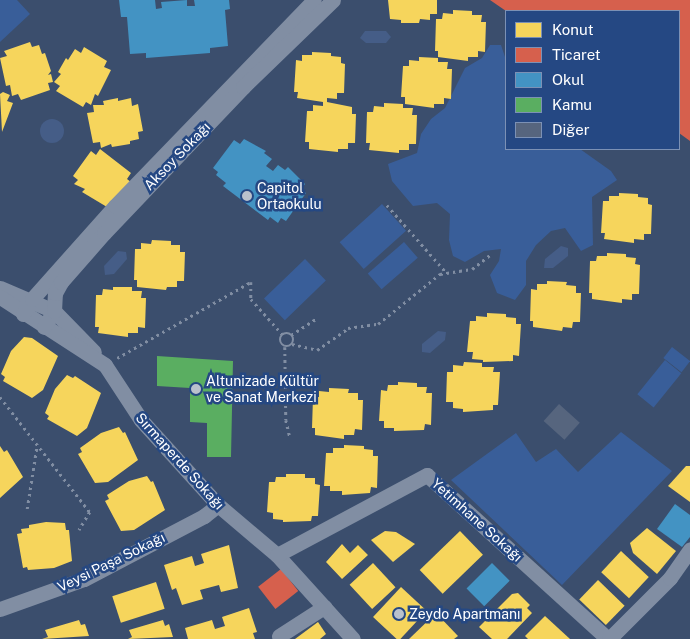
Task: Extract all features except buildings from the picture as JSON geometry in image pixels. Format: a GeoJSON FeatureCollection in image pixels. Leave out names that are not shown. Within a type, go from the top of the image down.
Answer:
{"type":"FeatureCollection","features":[{"type":"Feature","properties":{"kind":"street","name":"Aksoy Sokağı"},"geometry":{"type":"LineString","coordinates":[[23,314],[32,299],[223,90],[314,0]]}},
{"type":"Feature","properties":{"kind":"street","name":"Aksoy Sokağı"},"geometry":{"type":"LineString","coordinates":[[44,327],[54,311],[55,293],[61,282],[104,233],[243,87],[333,0]]}},
{"type":"Feature","properties":{"kind":"street"},"geometry":{"type":"LineString","coordinates":[[0,288],[32,299],[54,311],[105,365]]}},
{"type":"Feature","properties":{"kind":"street","name":"Sırmaperde Sokağı"},"geometry":{"type":"LineString","coordinates":[[0,297],[23,314],[105,365],[141,420],[218,506],[277,555],[353,639]]}},
{"type":"Feature","properties":{"kind":"street","name":"Yetimhane Sokağı"},"geometry":{"type":"LineString","coordinates":[[277,555],[427,475],[609,639]]}},
{"type":"Feature","properties":{"kind":"street","name":"Veysi Paşa Sokağı"},"geometry":{"type":"LineString","coordinates":[[0,609],[84,579],[204,516],[218,506]]}},
{"type":"Feature","properties":{"kind":"street"},"geometry":{"type":"LineString","coordinates":[[609,639],[670,578],[690,549]]}},
{"type":"Feature","properties":{"kind":"street"},"geometry":{"type":"LineString","coordinates":[[279,636],[324,607]]}},
{"type":"Feature","properties":{"kind":"path"},"geometry":{"type":"LineString","coordinates":[[387,205],[446,272]]}},
{"type":"Feature","properties":{"kind":"path"},"geometry":{"type":"LineString","coordinates":[[285,347],[292,344],[317,350],[348,328],[378,324],[446,272],[472,269],[490,255]]}},
{"type":"Feature","properties":{"kind":"path"},"geometry":{"type":"LineString","coordinates":[[105,365],[251,282],[251,300],[283,335],[291,336],[316,318]]}},
{"type":"Feature","properties":{"kind":"path"},"geometry":{"type":"LineString","coordinates":[[283,335],[280,341],[285,347],[290,437]]}},
{"type":"Feature","properties":{"kind":"path"},"geometry":{"type":"LineString","coordinates":[[291,336],[292,344]]}},
{"type":"Feature","properties":{"kind":"path"},"geometry":{"type":"LineString","coordinates":[[0,398],[90,512],[79,530]]}},
{"type":"Feature","properties":{"kind":"path"},"geometry":{"type":"LineString","coordinates":[[27,509],[38,445]]}},
{"type":"Feature","properties":{"kind":"shaded area"},"geometry":{"type":"Polygon","coordinates":[[[0,0],[17,0],[30,14],[0,42],[0,0]]]}},
{"type":"Feature","properties":{"kind":"shaded area"},"geometry":{"type":"Polygon","coordinates":[[[365,31],[386,31],[391,37],[386,43],[366,43],[360,38],[365,31]]]}},
{"type":"Feature","properties":{"kind":"shaded area"},"geometry":{"type":"Polygon","coordinates":[[[490,45],[501,45],[505,57],[505,150],[581,150],[611,171],[617,180],[592,197],[593,245],[581,251],[565,228],[551,231],[536,245],[526,261],[526,285],[515,300],[497,293],[490,275],[499,261],[501,249],[484,251],[465,262],[453,256],[449,240],[450,214],[437,203],[413,206],[392,181],[388,164],[417,153],[421,134],[431,119],[445,108],[465,68],[482,58],[490,45]]]}},
{"type":"Feature","properties":{"kind":"shaded area"},"geometry":{"type":"Polygon","coordinates":[[[52,119],[61,122],[64,131],[61,140],[52,143],[43,140],[40,131],[43,122],[52,119]]]}},
{"type":"Feature","properties":{"kind":"shaded area"},"geometry":{"type":"Polygon","coordinates":[[[382,204],[406,231],[364,269],[340,242],[382,204]]]}},
{"type":"Feature","properties":{"kind":"shaded area"},"geometry":{"type":"Polygon","coordinates":[[[404,242],[418,258],[382,289],[368,273],[404,242]]]}},
{"type":"Feature","properties":{"kind":"shaded area"},"geometry":{"type":"Polygon","coordinates":[[[561,246],[568,248],[568,256],[553,268],[544,268],[545,259],[561,246]]]}},
{"type":"Feature","properties":{"kind":"shaded area"},"geometry":{"type":"Polygon","coordinates":[[[118,251],[126,252],[127,259],[114,274],[105,275],[104,266],[118,251]]]}},
{"type":"Feature","properties":{"kind":"shaded area"},"geometry":{"type":"Polygon","coordinates":[[[305,259],[326,281],[285,320],[264,299],[305,259]]]}},
{"type":"Feature","properties":{"kind":"shaded area"},"geometry":{"type":"Polygon","coordinates":[[[438,331],[446,332],[445,340],[430,353],[422,352],[422,344],[438,331]]]}},
{"type":"Feature","properties":{"kind":"shaded area"},"geometry":{"type":"Polygon","coordinates":[[[672,347],[690,361],[682,372],[663,358],[672,347]]]}},
{"type":"Feature","properties":{"kind":"shaded area"},"geometry":{"type":"Polygon","coordinates":[[[665,360],[681,373],[654,407],[637,394],[665,360]]]}},
{"type":"Feature","properties":{"kind":"shaded area"},"geometry":{"type":"Polygon","coordinates":[[[621,432],[672,471],[562,585],[451,480],[516,433],[536,462],[556,449],[578,472],[621,432]]]}},
{"type":"Feature","properties":{"kind":"place","name":"Capitol Ortaokulu"},"geometry":{"type":"Point","coordinates":[247,196]}},
{"type":"Feature","properties":{"kind":"place","name":"Altunizade Kültür ve Sanat Merkezi"},"geometry":{"type":"Point","coordinates":[196,389]}},
{"type":"Feature","properties":{"kind":"place","name":"Zeydo Apartmanı"},"geometry":{"type":"Point","coordinates":[399,614]}}]}
